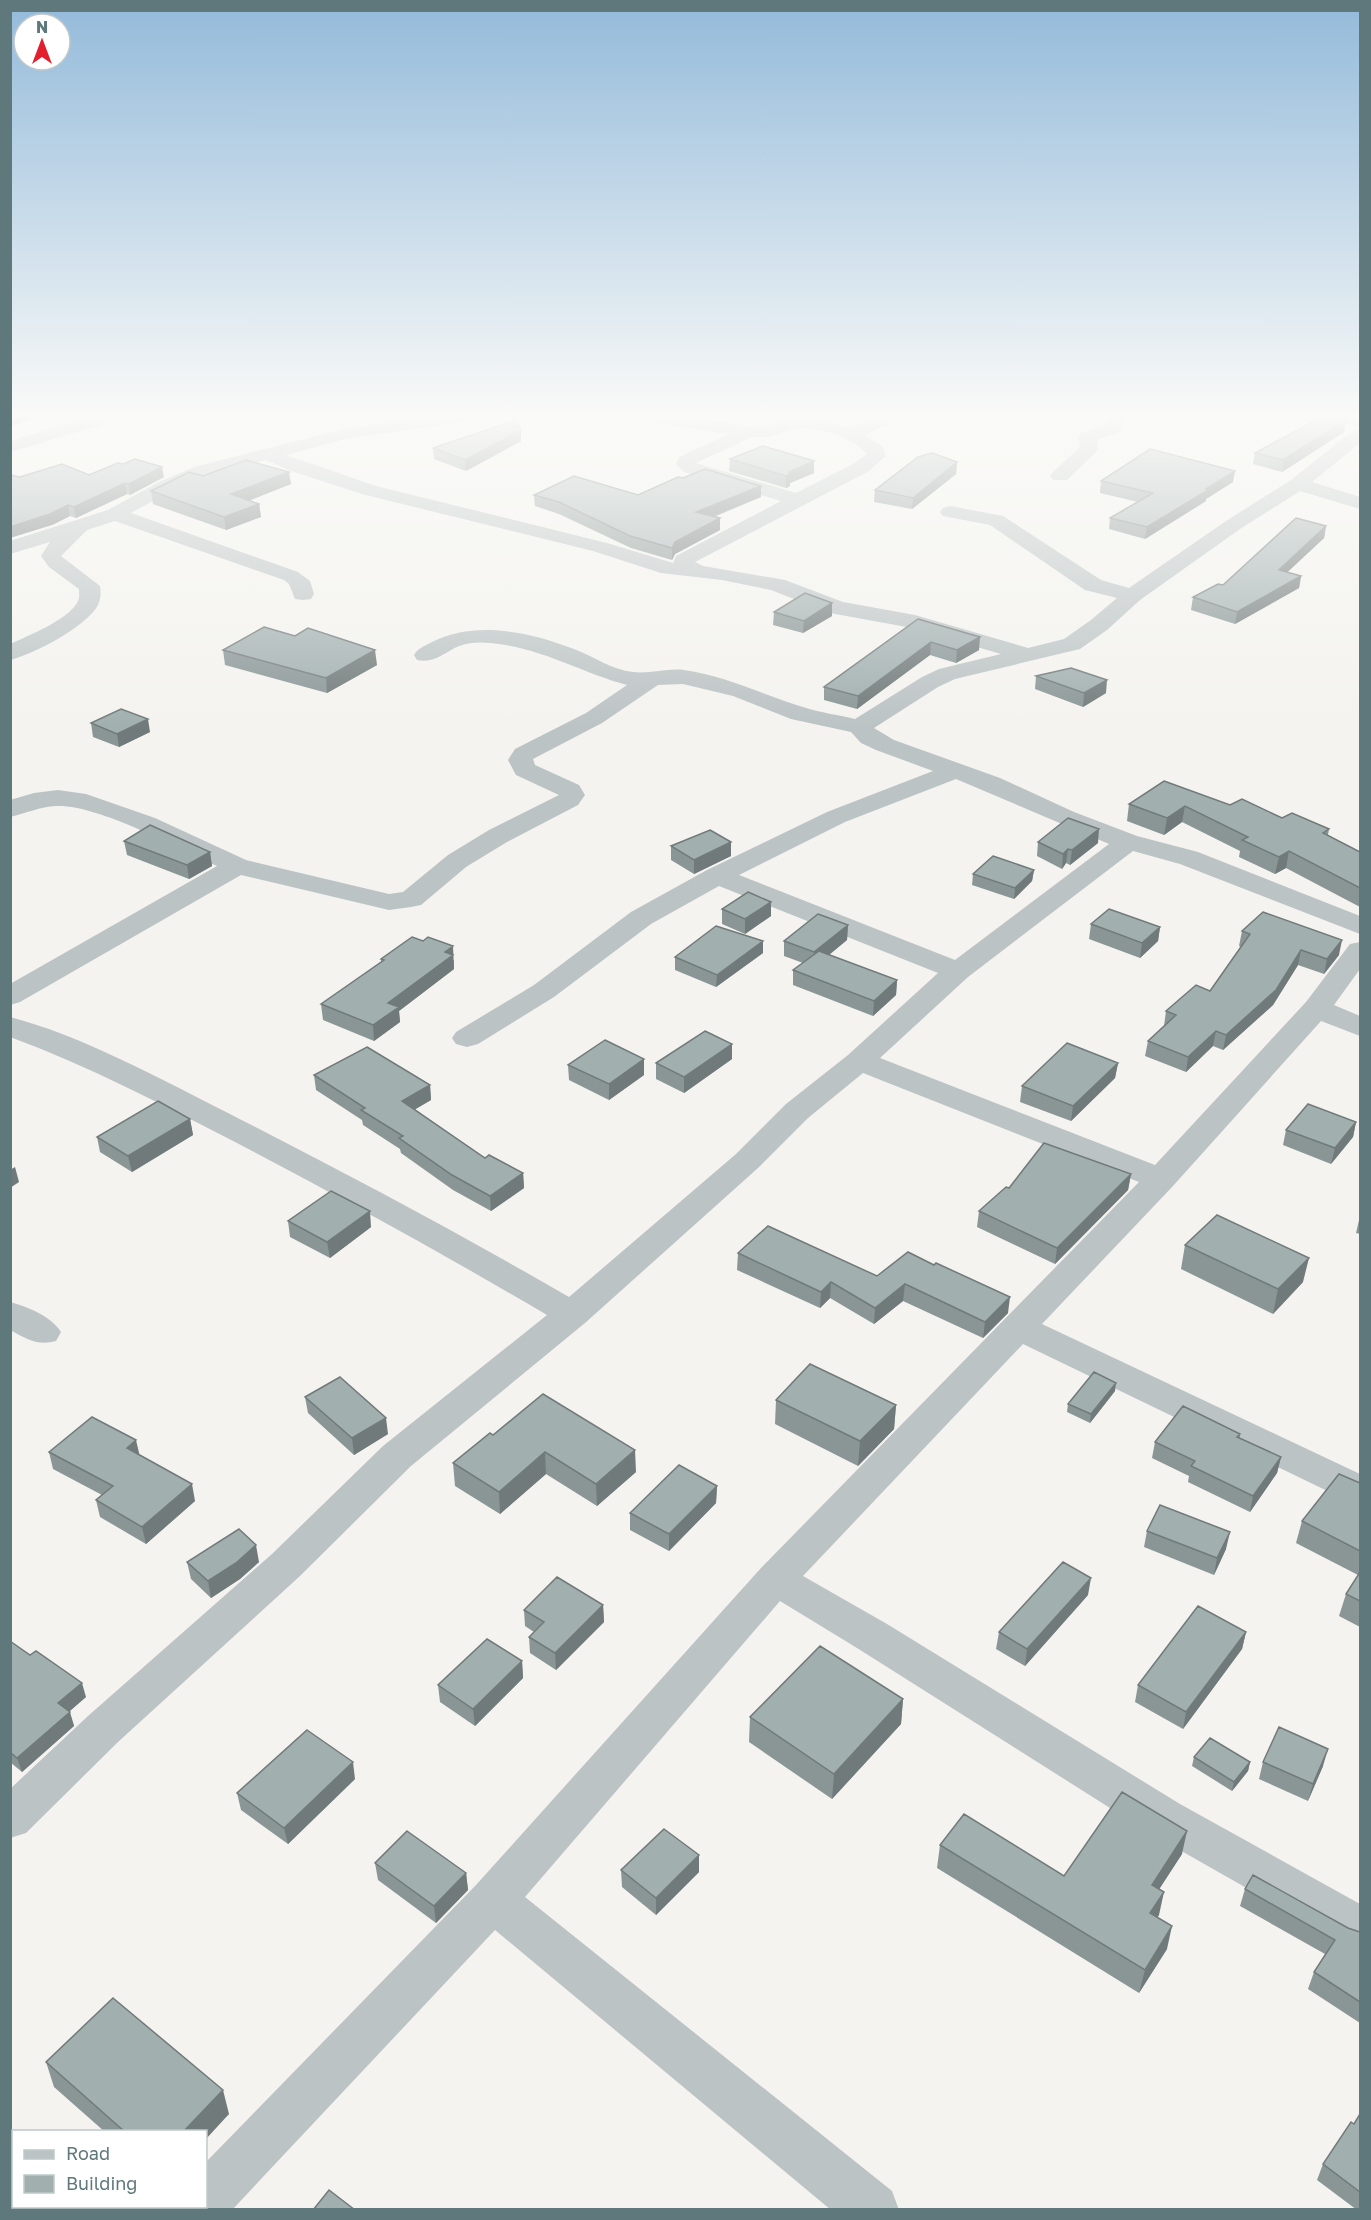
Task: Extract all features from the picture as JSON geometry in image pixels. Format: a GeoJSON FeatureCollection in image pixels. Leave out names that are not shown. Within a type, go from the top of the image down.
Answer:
{"type":"FeatureCollection","features":[{"type":"Feature","properties":{"kind":"street"},"geometry":{"type":"LineString","coordinates":[[10,548],[96,521]]}},
{"type":"Feature","properties":{"kind":"street"},"geometry":{"type":"LineString","coordinates":[[134,521],[291,576],[299,581],[303,594]]}},
{"type":"Feature","properties":{"kind":"street"},"geometry":{"type":"LineString","coordinates":[[493,521],[600,547],[668,569],[697,571],[777,585],[830,606],[915,622],[1028,655]]}},
{"type":"Feature","properties":{"kind":"street"},"geometry":{"type":"LineString","coordinates":[[697,571],[684,565],[683,560],[759,521]]}},
{"type":"Feature","properties":{"kind":"street"},"geometry":{"type":"LineString","coordinates":[[997,521],[1093,585],[1132,595]]}},
{"type":"Feature","properties":{"kind":"street"},"geometry":{"type":"LineString","coordinates":[[860,728],[930,682],[947,674],[1072,644],[1099,625],[1132,595],[1240,521]]}},
{"type":"Feature","properties":{"kind":"street"},"geometry":{"type":"LineString","coordinates":[[10,653],[53,632],[86,606],[90,595],[89,586],[56,563],[51,556],[55,548],[80,526]]}},
{"type":"Feature","properties":{"kind":"street"},"geometry":{"type":"LineString","coordinates":[[425,655],[452,641],[471,636],[490,636],[554,649],[632,679],[683,677],[741,691],[799,714],[860,728],[870,738],[991,783],[1065,817],[1128,842],[1189,858],[1360,926]]}},
{"type":"Feature","properties":{"kind":"street"},"geometry":{"type":"LineString","coordinates":[[10,809],[34,801],[58,798],[86,802],[146,823],[237,866],[389,902],[411,899],[457,861],[498,836],[569,800],[572,795],[570,790],[525,770],[520,760],[524,754],[594,718],[651,679]]}},
{"type":"Feature","properties":{"kind":"street"},"geometry":{"type":"LineString","coordinates":[[467,1038],[544,991],[640,918],[717,876],[836,817],[954,771]]}},
{"type":"Feature","properties":{"kind":"street"},"geometry":{"type":"LineString","coordinates":[[10,1820],[103,1729],[286,1565],[397,1456],[572,1314],[747,1161],[797,1111],[859,1061],[958,970],[1128,842]]}},
{"type":"Feature","properties":{"kind":"street"},"geometry":{"type":"LineString","coordinates":[[10,996],[237,866]]}},
{"type":"Feature","properties":{"kind":"street"},"geometry":{"type":"LineString","coordinates":[[717,876],[958,970]]}},
{"type":"Feature","properties":{"kind":"street"},"geometry":{"type":"LineString","coordinates":[[207,2198],[493,1900],[775,1579],[1161,1179],[1316,1008],[1360,950]]}},
{"type":"Feature","properties":{"kind":"street"},"geometry":{"type":"LineString","coordinates":[[1316,1008],[1360,1027]]}},
{"type":"Feature","properties":{"kind":"street"},"geometry":{"type":"LineString","coordinates":[[10,1026],[63,1045],[176,1098],[464,1252],[572,1314]]}},
{"type":"Feature","properties":{"kind":"street"},"geometry":{"type":"LineString","coordinates":[[859,1061],[1161,1179]]}},
{"type":"Feature","properties":{"kind":"street"},"geometry":{"type":"LineString","coordinates":[[10,1314],[43,1332]]}},
{"type":"Feature","properties":{"kind":"street"},"geometry":{"type":"LineString","coordinates":[[1018,1327],[1360,1490]]}},
{"type":"Feature","properties":{"kind":"street"},"geometry":{"type":"LineString","coordinates":[[775,1579],[872,1636],[1164,1818],[1360,1929]]}},
{"type":"Feature","properties":{"kind":"street"},"geometry":{"type":"LineString","coordinates":[[493,1900],[873,2210]]}},
{"type":"Feature","properties":{"kind":"building"},"geometry":{"type":"Polygon","coordinates":[[[10,521],[30,521],[10,527],[10,521]]]}},
{"type":"Feature","properties":{"kind":"building"},"geometry":{"type":"Polygon","coordinates":[[[598,521],[715,521],[675,542],[672,548],[630,536],[598,521]]]}},
{"type":"Feature","properties":{"kind":"building"},"geometry":{"type":"Polygon","coordinates":[[[1121,521],[1158,521],[1147,527],[1121,521]]]}},
{"type":"Feature","properties":{"kind":"building"},"geometry":{"type":"Polygon","coordinates":[[[1293,521],[1306,521],[1326,526],[1279,570],[1301,576],[1237,612],[1193,597],[1218,584],[1223,585],[1293,521]]]}},
{"type":"Feature","properties":{"kind":"building"},"geometry":{"type":"Polygon","coordinates":[[[805,593],[832,603],[804,621],[774,612],[805,593]]]}},
{"type":"Feature","properties":{"kind":"building"},"geometry":{"type":"Polygon","coordinates":[[[918,619],[980,637],[957,650],[931,642],[858,696],[824,687],[918,619]]]}},
{"type":"Feature","properties":{"kind":"building"},"geometry":{"type":"Polygon","coordinates":[[[264,627],[295,636],[308,628],[375,650],[326,678],[223,650],[264,627]]]}},
{"type":"Feature","properties":{"kind":"building"},"geometry":{"type":"Polygon","coordinates":[[[1071,668],[1107,680],[1084,693],[1036,676],[1071,668]]]}},
{"type":"Feature","properties":{"kind":"building"},"geometry":{"type":"Polygon","coordinates":[[[121,709],[148,719],[117,734],[91,723],[121,709]]]}},
{"type":"Feature","properties":{"kind":"building"},"geometry":{"type":"Polygon","coordinates":[[[1164,781],[1230,805],[1242,799],[1282,818],[1292,813],[1329,829],[1323,833],[1360,852],[1360,888],[1289,851],[1279,857],[1242,840],[1248,837],[1185,806],[1167,818],[1129,804],[1164,781]]]}},
{"type":"Feature","properties":{"kind":"building"},"geometry":{"type":"Polygon","coordinates":[[[1068,818],[1099,829],[1072,850],[1068,849],[1063,854],[1038,842],[1068,818]]]}},
{"type":"Feature","properties":{"kind":"building"},"geometry":{"type":"Polygon","coordinates":[[[150,825],[210,852],[187,865],[124,841],[150,825]]]}},
{"type":"Feature","properties":{"kind":"building"},"geometry":{"type":"Polygon","coordinates":[[[710,830],[731,842],[694,860],[671,846],[710,830]]]}},
{"type":"Feature","properties":{"kind":"building"},"geometry":{"type":"Polygon","coordinates":[[[993,856],[1034,870],[1015,888],[973,874],[993,856]]]}},
{"type":"Feature","properties":{"kind":"building"},"geometry":{"type":"Polygon","coordinates":[[[748,892],[771,902],[745,919],[722,909],[748,892]]]}},
{"type":"Feature","properties":{"kind":"building"},"geometry":{"type":"Polygon","coordinates":[[[1109,909],[1160,927],[1142,943],[1091,924],[1109,909]]]}},
{"type":"Feature","properties":{"kind":"building"},"geometry":{"type":"Polygon","coordinates":[[[1263,912],[1342,940],[1327,959],[1301,950],[1276,990],[1226,1035],[1216,1031],[1188,1057],[1148,1041],[1176,1015],[1166,1011],[1196,985],[1210,991],[1250,934],[1242,931],[1263,912]]]}},
{"type":"Feature","properties":{"kind":"building"},"geometry":{"type":"Polygon","coordinates":[[[818,914],[848,925],[814,952],[784,941],[818,914]]]}},
{"type":"Feature","properties":{"kind":"building"},"geometry":{"type":"Polygon","coordinates":[[[716,926],[763,941],[717,975],[675,957],[716,926]]]}},
{"type":"Feature","properties":{"kind":"building"},"geometry":{"type":"Polygon","coordinates":[[[412,937],[423,941],[428,937],[453,946],[445,952],[453,955],[388,1003],[399,1007],[373,1025],[321,1004],[384,960],[381,959],[412,937]]]}},
{"type":"Feature","properties":{"kind":"building"},"geometry":{"type":"Polygon","coordinates":[[[819,951],[897,980],[874,1001],[793,970],[819,951]]]}},
{"type":"Feature","properties":{"kind":"building"},"geometry":{"type":"Polygon","coordinates":[[[705,1031],[732,1044],[684,1077],[656,1063],[705,1031]]]}},
{"type":"Feature","properties":{"kind":"building"},"geometry":{"type":"Polygon","coordinates":[[[605,1040],[644,1059],[609,1084],[568,1065],[605,1040]]]}},
{"type":"Feature","properties":{"kind":"building"},"geometry":{"type":"Polygon","coordinates":[[[1067,1043],[1118,1063],[1073,1106],[1022,1086],[1067,1043]]]}},
{"type":"Feature","properties":{"kind":"building"},"geometry":{"type":"Polygon","coordinates":[[[367,1047],[430,1085],[402,1101],[485,1158],[489,1155],[523,1173],[490,1196],[452,1175],[399,1138],[403,1136],[361,1110],[365,1108],[314,1075],[367,1047]]]}},
{"type":"Feature","properties":{"kind":"building"},"geometry":{"type":"Polygon","coordinates":[[[158,1101],[190,1119],[128,1156],[97,1137],[158,1101]]]}},
{"type":"Feature","properties":{"kind":"building"},"geometry":{"type":"Polygon","coordinates":[[[1308,1104],[1356,1122],[1335,1148],[1286,1130],[1308,1104]]]}},
{"type":"Feature","properties":{"kind":"building"},"geometry":{"type":"Polygon","coordinates":[[[1044,1143],[1131,1174],[1057,1248],[979,1211],[1006,1187],[1009,1188],[1044,1143]]]}},
{"type":"Feature","properties":{"kind":"building"},"geometry":{"type":"Polygon","coordinates":[[[331,1191],[370,1211],[327,1242],[288,1221],[331,1191]]]}},
{"type":"Feature","properties":{"kind":"building"},"geometry":{"type":"Polygon","coordinates":[[[1217,1215],[1309,1258],[1278,1289],[1185,1245],[1217,1215]]]}},
{"type":"Feature","properties":{"kind":"building"},"geometry":{"type":"Polygon","coordinates":[[[768,1226],[877,1276],[908,1252],[1010,1297],[985,1322],[905,1284],[875,1308],[831,1282],[821,1292],[738,1253],[768,1226]]]}},
{"type":"Feature","properties":{"kind":"building"},"geometry":{"type":"Polygon","coordinates":[[[810,1364],[896,1405],[860,1441],[776,1400],[810,1364]]]}},
{"type":"Feature","properties":{"kind":"building"},"geometry":{"type":"Polygon","coordinates":[[[1094,1372],[1116,1383],[1091,1414],[1068,1404],[1094,1372]]]}},
{"type":"Feature","properties":{"kind":"building"},"geometry":{"type":"Polygon","coordinates":[[[340,1377],[386,1418],[352,1438],[305,1397],[340,1377]]]}},
{"type":"Feature","properties":{"kind":"building"},"geometry":{"type":"Polygon","coordinates":[[[543,1394],[635,1450],[596,1484],[545,1452],[499,1492],[453,1463],[490,1433],[493,1435],[543,1394]]]}},
{"type":"Feature","properties":{"kind":"building"},"geometry":{"type":"Polygon","coordinates":[[[1183,1406],[1240,1434],[1237,1437],[1281,1457],[1253,1496],[1191,1466],[1195,1461],[1155,1442],[1183,1406]]]}},
{"type":"Feature","properties":{"kind":"building"},"geometry":{"type":"Polygon","coordinates":[[[92,1417],[136,1440],[127,1448],[192,1484],[142,1527],[96,1500],[113,1486],[49,1452],[92,1417]]]}},
{"type":"Feature","properties":{"kind":"building"},"geometry":{"type":"Polygon","coordinates":[[[679,1465],[717,1486],[669,1534],[630,1513],[679,1465]]]}},
{"type":"Feature","properties":{"kind":"building"},"geometry":{"type":"Polygon","coordinates":[[[1339,1474],[1360,1483],[1360,1551],[1302,1521],[1339,1474]]]}},
{"type":"Feature","properties":{"kind":"building"},"geometry":{"type":"Polygon","coordinates":[[[1160,1505],[1230,1532],[1217,1558],[1147,1531],[1160,1505]]]}},
{"type":"Feature","properties":{"kind":"building"},"geometry":{"type":"Polygon","coordinates":[[[239,1529],[256,1545],[236,1563],[208,1581],[187,1562],[239,1529]]]}},
{"type":"Feature","properties":{"kind":"building"},"geometry":{"type":"Polygon","coordinates":[[[1063,1562],[1091,1578],[1027,1649],[999,1632],[1063,1562]]]}},
{"type":"Feature","properties":{"kind":"building"},"geometry":{"type":"Polygon","coordinates":[[[1360,1572],[1360,1601],[1346,1594],[1360,1572]]]}},
{"type":"Feature","properties":{"kind":"building"},"geometry":{"type":"Polygon","coordinates":[[[557,1577],[603,1605],[555,1653],[529,1637],[544,1622],[524,1610],[557,1577]]]}},
{"type":"Feature","properties":{"kind":"building"},"geometry":{"type":"Polygon","coordinates":[[[1198,1606],[1246,1632],[1186,1712],[1138,1685],[1198,1606]]]}},
{"type":"Feature","properties":{"kind":"building"},"geometry":{"type":"Polygon","coordinates":[[[487,1639],[522,1661],[473,1709],[438,1685],[487,1639]]]}},
{"type":"Feature","properties":{"kind":"building"},"geometry":{"type":"Polygon","coordinates":[[[10,1641],[30,1655],[36,1651],[82,1683],[58,1703],[70,1712],[17,1758],[10,1752],[10,1641]]]}},
{"type":"Feature","properties":{"kind":"building"},"geometry":{"type":"Polygon","coordinates":[[[820,1646],[903,1699],[834,1774],[750,1717],[820,1646]]]}},
{"type":"Feature","properties":{"kind":"building"},"geometry":{"type":"Polygon","coordinates":[[[1279,1727],[1328,1749],[1313,1784],[1263,1762],[1279,1727]]]}},
{"type":"Feature","properties":{"kind":"building"},"geometry":{"type":"Polygon","coordinates":[[[307,1730],[353,1762],[284,1828],[237,1793],[307,1730]]]}},
{"type":"Feature","properties":{"kind":"building"},"geometry":{"type":"Polygon","coordinates":[[[1210,1738],[1250,1762],[1234,1782],[1194,1757],[1210,1738]]]}},
{"type":"Feature","properties":{"kind":"building"},"geometry":{"type":"Polygon","coordinates":[[[1122,1792],[1187,1831],[1152,1885],[1164,1892],[1150,1913],[1172,1926],[1145,1970],[940,1845],[964,1814],[1064,1876],[1122,1792]]]}},
{"type":"Feature","properties":{"kind":"building"},"geometry":{"type":"Polygon","coordinates":[[[664,1829],[699,1855],[656,1898],[621,1870],[664,1829]]]}},
{"type":"Feature","properties":{"kind":"building"},"geometry":{"type":"Polygon","coordinates":[[[407,1831],[466,1873],[434,1906],[375,1863],[407,1831]]]}},
{"type":"Feature","properties":{"kind":"building"},"geometry":{"type":"Polygon","coordinates":[[[1253,1875],[1348,1928],[1360,1932],[1360,2002],[1314,1972],[1335,1940],[1245,1889],[1253,1875]]]}},
{"type":"Feature","properties":{"kind":"building"},"geometry":{"type":"Polygon","coordinates":[[[113,1998],[223,2090],[185,2130],[123,2130],[46,2062],[113,1998]]]}},
{"type":"Feature","properties":{"kind":"building"},"geometry":{"type":"Polygon","coordinates":[[[1360,2114],[1360,2192],[1323,2164],[1351,2122],[1354,2124],[1360,2114]]]}},
{"type":"Feature","properties":{"kind":"building"},"geometry":{"type":"Polygon","coordinates":[[[329,2190],[355,2210],[313,2210],[329,2190]]]}}]}
